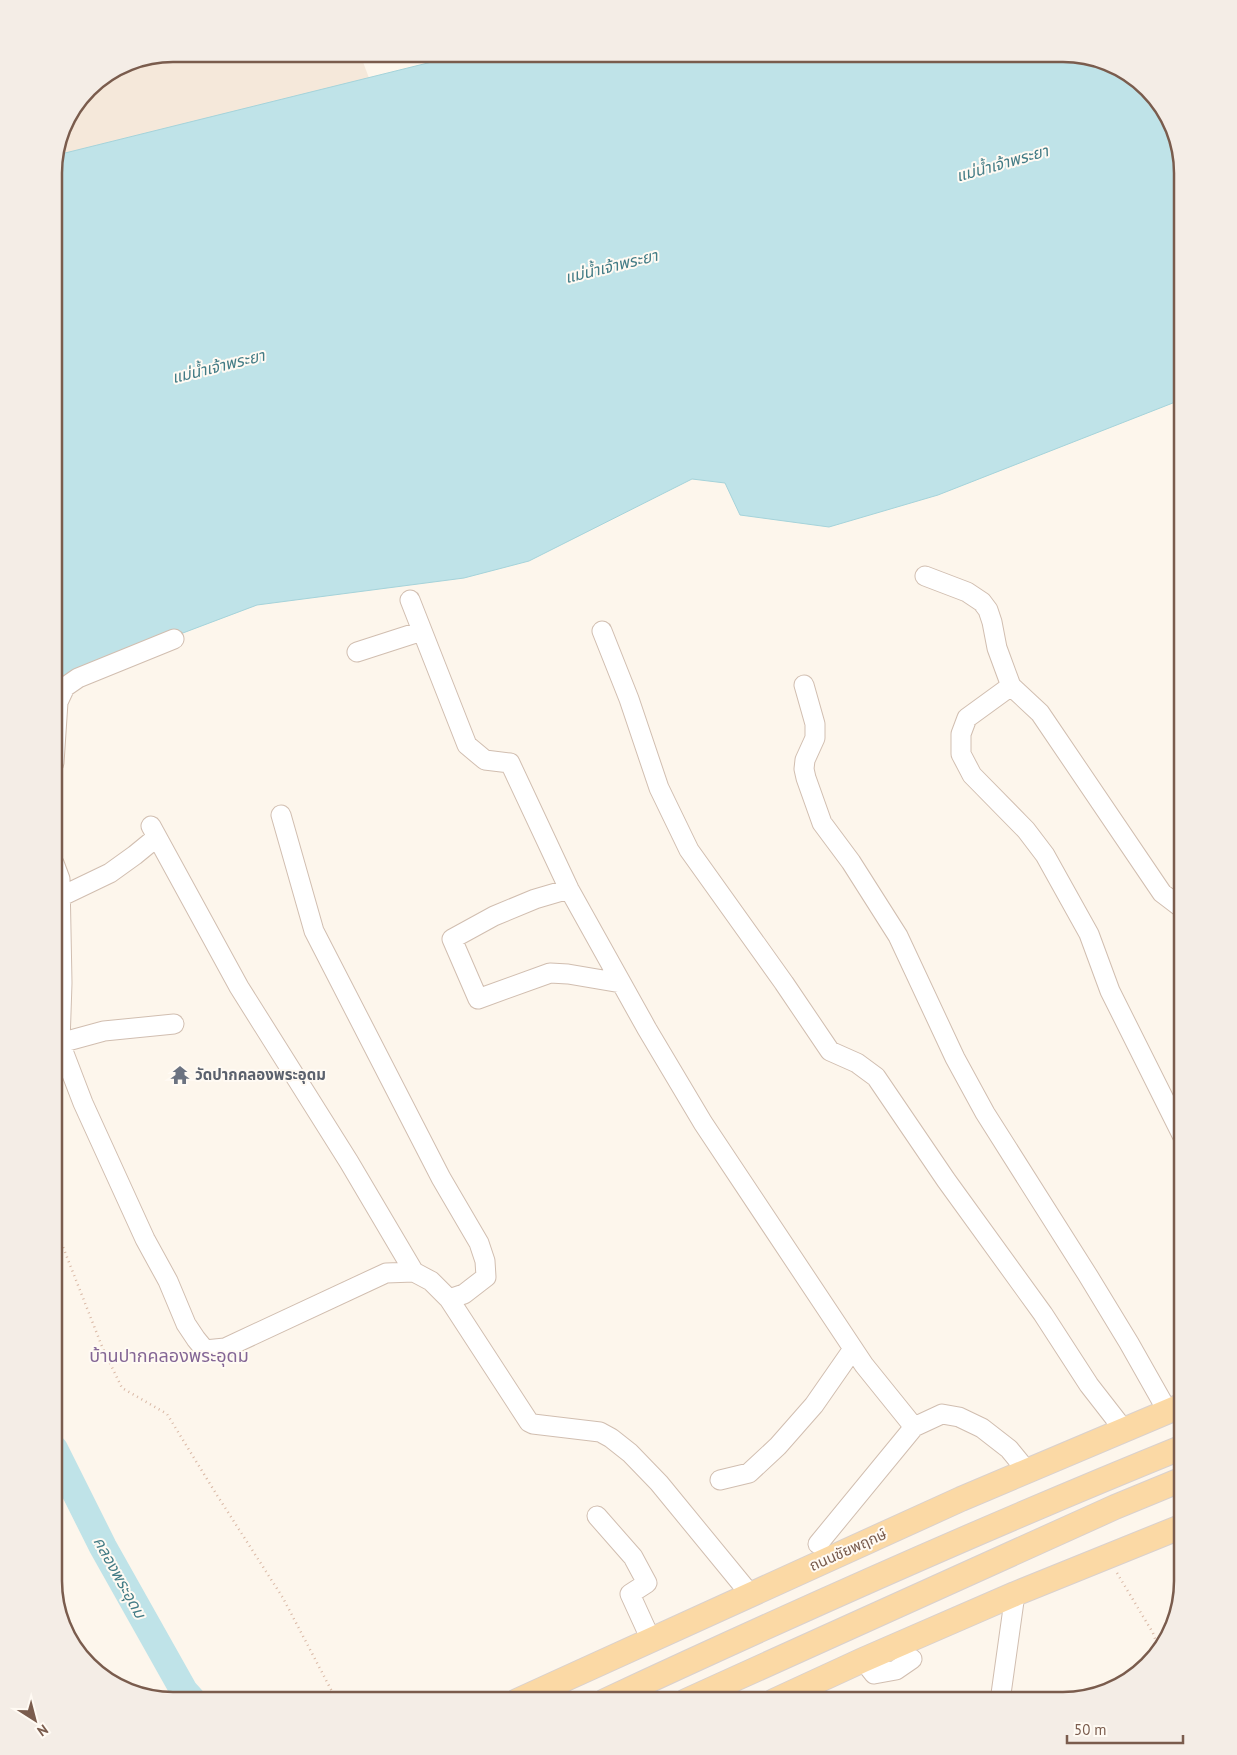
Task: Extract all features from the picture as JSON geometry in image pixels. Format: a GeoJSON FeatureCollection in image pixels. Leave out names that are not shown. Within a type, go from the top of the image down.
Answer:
{"type":"FeatureCollection","features":[{"type":"Feature","properties":{"kind":"main road","name":"ถนนชัยพฤกษ์"},"geometry":{"type":"LineString","coordinates":[[537,1692],[750,1594],[1026,1471],[1174,1410]]}},
{"type":"Feature","properties":{"kind":"main road"},"geometry":{"type":"LineString","coordinates":[[624,1692],[755,1631],[1174,1451]]}},
{"type":"Feature","properties":{"kind":"main road"},"geometry":{"type":"LineString","coordinates":[[706,1692],[1115,1507],[1174,1483]]}},
{"type":"Feature","properties":{"kind":"main road"},"geometry":{"type":"LineString","coordinates":[[794,1692],[1015,1594],[1174,1530]]}},
{"type":"Feature","properties":{"kind":"street"},"geometry":{"type":"LineString","coordinates":[[925,576],[967,592],[982,602],[988,610],[997,648],[1011,686],[1040,713],[1162,893],[1174,902]]}},
{"type":"Feature","properties":{"kind":"street"},"geometry":{"type":"LineString","coordinates":[[410,600],[467,745],[485,760],[510,763],[568,889],[703,1123],[864,1365],[914,1428]]}},
{"type":"Feature","properties":{"kind":"street"},"geometry":{"type":"LineString","coordinates":[[358,652],[422,631]]}},
{"type":"Feature","properties":{"kind":"street"},"geometry":{"type":"LineString","coordinates":[[602,631],[629,699],[659,788],[689,850],[830,1051],[857,1063],[876,1077],[946,1180],[1043,1314],[1089,1385],[1124,1430]]}},
{"type":"Feature","properties":{"kind":"street"},"geometry":{"type":"LineString","coordinates":[[63,692],[65,687],[78,678],[174,639]]}},
{"type":"Feature","properties":{"kind":"street"},"geometry":{"type":"LineString","coordinates":[[804,685],[815,724],[815,738],[805,760],[804,769],[822,823],[851,862],[898,936],[955,1058],[984,1113],[1130,1343],[1174,1406]]}},
{"type":"Feature","properties":{"kind":"street"},"geometry":{"type":"LineString","coordinates":[[1011,686],[968,718],[961,734],[961,754],[972,775],[1026,830],[1045,855],[1088,934],[1113,998],[1174,1119]]}},
{"type":"Feature","properties":{"kind":"street"},"geometry":{"type":"LineString","coordinates":[[280,815],[314,932],[441,1178],[479,1243],[485,1261],[486,1277],[464,1294],[449,1298]]}},
{"type":"Feature","properties":{"kind":"street"},"geometry":{"type":"LineString","coordinates":[[62,896],[110,873],[135,855],[154,832],[239,987],[344,1154],[414,1272]]}},
{"type":"Feature","properties":{"kind":"street"},"geometry":{"type":"LineString","coordinates":[[568,889],[535,899],[494,916],[452,939],[478,1000],[550,973],[568,974],[621,983]]}},
{"type":"Feature","properties":{"kind":"street"},"geometry":{"type":"LineString","coordinates":[[62,1042],[104,1031],[174,1024]]}},
{"type":"Feature","properties":{"kind":"street"},"geometry":{"type":"LineString","coordinates":[[62,1049],[83,1102],[145,1239],[168,1281],[186,1324],[205,1350],[225,1348],[386,1273],[414,1272],[431,1281],[449,1298],[529,1422],[600,1432],[624,1448],[659,1483],[750,1594]]}},
{"type":"Feature","properties":{"kind":"street"},"geometry":{"type":"LineString","coordinates":[[720,1480],[749,1473],[778,1446],[814,1405],[853,1349]]}},
{"type":"Feature","properties":{"kind":"street"},"geometry":{"type":"LineString","coordinates":[[818,1544],[914,1428],[942,1414],[959,1417],[982,1428],[1009,1449],[1026,1471]]}},
{"type":"Feature","properties":{"kind":"street"},"geometry":{"type":"LineString","coordinates":[[597,1516],[633,1557],[647,1583],[630,1594],[651,1640]]}},
{"type":"Feature","properties":{"kind":"street"},"geometry":{"type":"LineString","coordinates":[[1001,1692],[1015,1594]]}},
{"type":"Feature","properties":{"kind":"street"},"geometry":{"type":"LineString","coordinates":[[863,1660],[874,1674],[896,1670],[912,1659]]}},
{"type":"Feature","properties":{"kind":"path"},"geometry":{"type":"LineString","coordinates":[[62,1245],[103,1349],[122,1388],[167,1414],[283,1598],[332,1692]]}},
{"type":"Feature","properties":{"kind":"path"},"geometry":{"type":"LineString","coordinates":[[1112,1555],[1118,1576],[1153,1633],[1156,1642]]}},
{"type":"Feature","properties":{"kind":"shaded area"},"geometry":{"type":"Polygon","coordinates":[[[166,63],[363,63],[369,78],[64,153],[71,131],[85,106],[100,90],[112,81],[138,68],[166,63]]]}},
{"type":"Feature","properties":{"kind":"water","name":"แม่น้ำเจ้าพระยา"},"geometry":{"type":"Polygon","coordinates":[[[428,63],[1078,63],[1092,66],[1119,77],[1142,95],[1160,118],[1171,145],[1174,159],[1174,403],[938,495],[829,527],[740,515],[725,483],[692,479],[529,561],[464,578],[257,605],[63,678],[64,153],[428,63]]]}},
{"type":"Feature","properties":{"kind":"waterway","name":"คลองพระอุดม"},"geometry":{"type":"LineString","coordinates":[[62,1465],[103,1547],[185,1692]]}},
{"type":"Feature","properties":{"kind":"place","name":"วัดปากคลองพระอุดม"},"geometry":{"type":"Point","coordinates":[180,1075]}},
{"type":"Feature","properties":{"kind":"district","name":"บ้านปากคลองพระอุดม"},"geometry":{"type":"Point","coordinates":[169,1356]}}]}
